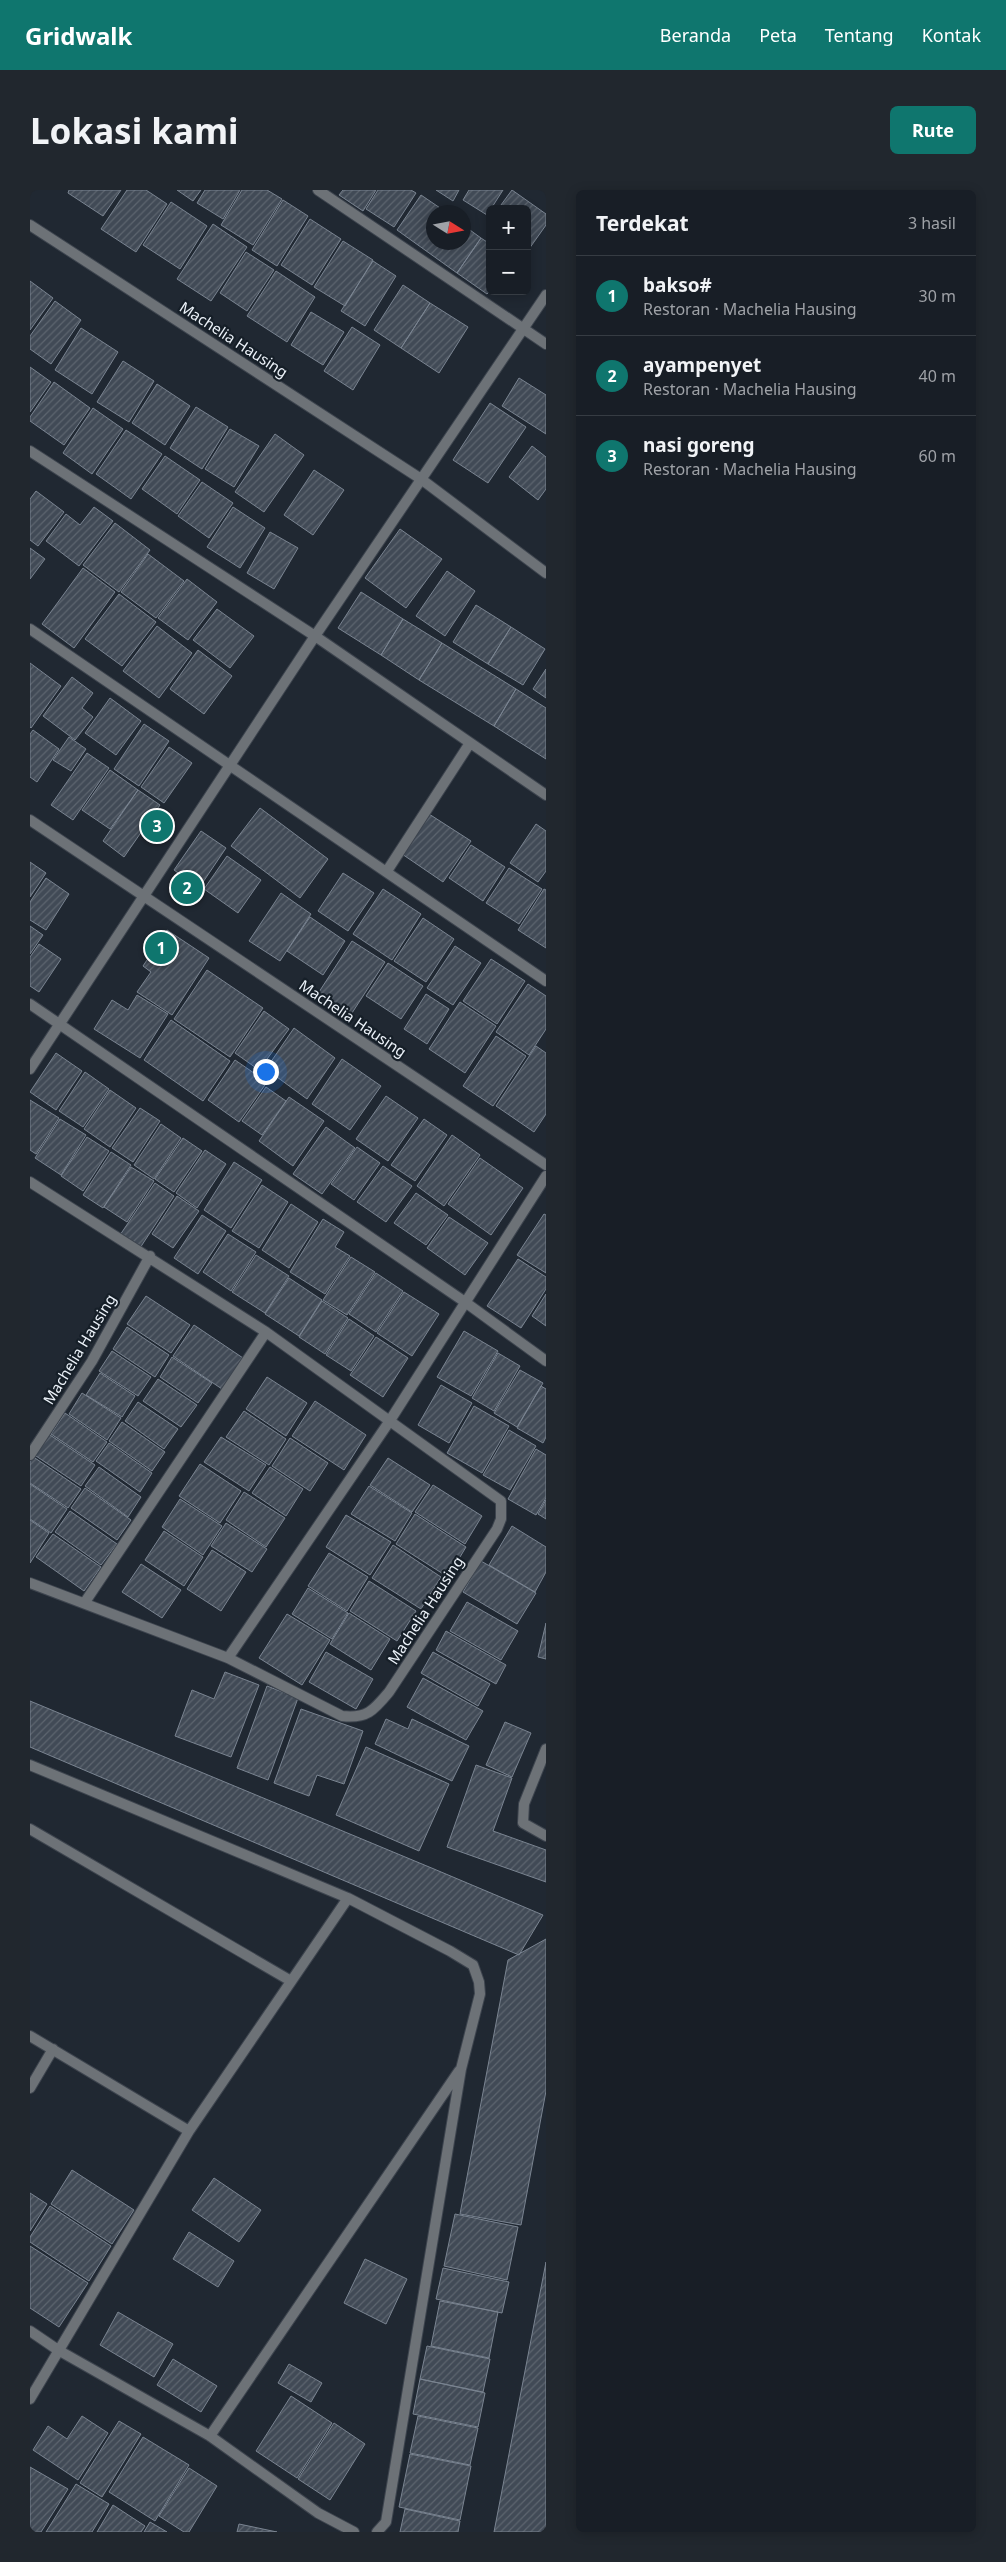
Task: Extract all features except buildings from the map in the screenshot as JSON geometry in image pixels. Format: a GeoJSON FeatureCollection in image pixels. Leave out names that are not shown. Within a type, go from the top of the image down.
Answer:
{"type":"FeatureCollection","features":[{"type":"Feature","properties":{"kind":"street"},"geometry":{"type":"LineString","coordinates":[[318,190],[546,344]]}},
{"type":"Feature","properties":{"kind":"street","name":"Machelia Hausing"},"geometry":{"type":"LineString","coordinates":[[30,225],[421,479],[546,573]]}},
{"type":"Feature","properties":{"kind":"street"},"geometry":{"type":"LineString","coordinates":[[30,1069],[315,636],[546,295]]}},
{"type":"Feature","properties":{"kind":"street"},"geometry":{"type":"LineString","coordinates":[[30,451],[315,636],[546,794]]}},
{"type":"Feature","properties":{"kind":"street"},"geometry":{"type":"LineString","coordinates":[[30,629],[546,981]]}},
{"type":"Feature","properties":{"kind":"street"},"geometry":{"type":"LineString","coordinates":[[387,871],[470,743]]}},
{"type":"Feature","properties":{"kind":"street","name":"Machelia Hausing"},"geometry":{"type":"LineString","coordinates":[[30,820],[546,1166]]}},
{"type":"Feature","properties":{"kind":"street"},"geometry":{"type":"LineString","coordinates":[[30,1004],[464,1302],[546,1361]]}},
{"type":"Feature","properties":{"kind":"street"},"geometry":{"type":"LineString","coordinates":[[228,1658],[389,1422],[546,1176]]}},
{"type":"Feature","properties":{"kind":"street","name":"Machelia Hausing"},"geometry":{"type":"LineString","coordinates":[[30,1182],[150,1256],[266,1332],[389,1422],[501,1500],[501,1519],[497,1529],[389,1692],[372,1711],[356,1717],[342,1716],[228,1658],[85,1602],[30,1583]]}},
{"type":"Feature","properties":{"kind":"street","name":"Machelia Hausing"},"geometry":{"type":"LineString","coordinates":[[30,1455],[92,1361],[150,1256]]}},
{"type":"Feature","properties":{"kind":"street"},"geometry":{"type":"LineString","coordinates":[[85,1602],[266,1332]]}},
{"type":"Feature","properties":{"kind":"street"},"geometry":{"type":"LineString","coordinates":[[546,1749],[524,1804],[523,1823],[546,1836]]}},
{"type":"Feature","properties":{"kind":"street"},"geometry":{"type":"LineString","coordinates":[[30,1765],[348,1898],[450,1951],[472,1965],[479,1982],[480,1994],[461,2069],[386,2522],[377,2532]]}},
{"type":"Feature","properties":{"kind":"street"},"geometry":{"type":"LineString","coordinates":[[30,1829],[291,1981]]}},
{"type":"Feature","properties":{"kind":"street"},"geometry":{"type":"LineString","coordinates":[[30,2399],[188,2131],[348,1898]]}},
{"type":"Feature","properties":{"kind":"street"},"geometry":{"type":"LineString","coordinates":[[30,2036],[188,2131]]}},
{"type":"Feature","properties":{"kind":"street"},"geometry":{"type":"LineString","coordinates":[[30,2088],[53,2050]]}},
{"type":"Feature","properties":{"kind":"street"},"geometry":{"type":"LineString","coordinates":[[210,2436],[461,2069]]}},
{"type":"Feature","properties":{"kind":"street"},"geometry":{"type":"LineString","coordinates":[[30,2331],[58,2350],[210,2436],[318,2513],[346,2530],[354,2532]]}},
{"type":"Feature","properties":{"kind":"place","name":"nasi goreng"},"geometry":{"type":"Point","coordinates":[157,826]}},
{"type":"Feature","properties":{"kind":"place","name":"ayampenyet"},"geometry":{"type":"Point","coordinates":[187,888]}},
{"type":"Feature","properties":{"kind":"place","name":"bakso#"},"geometry":{"type":"Point","coordinates":[161,948]}}]}
